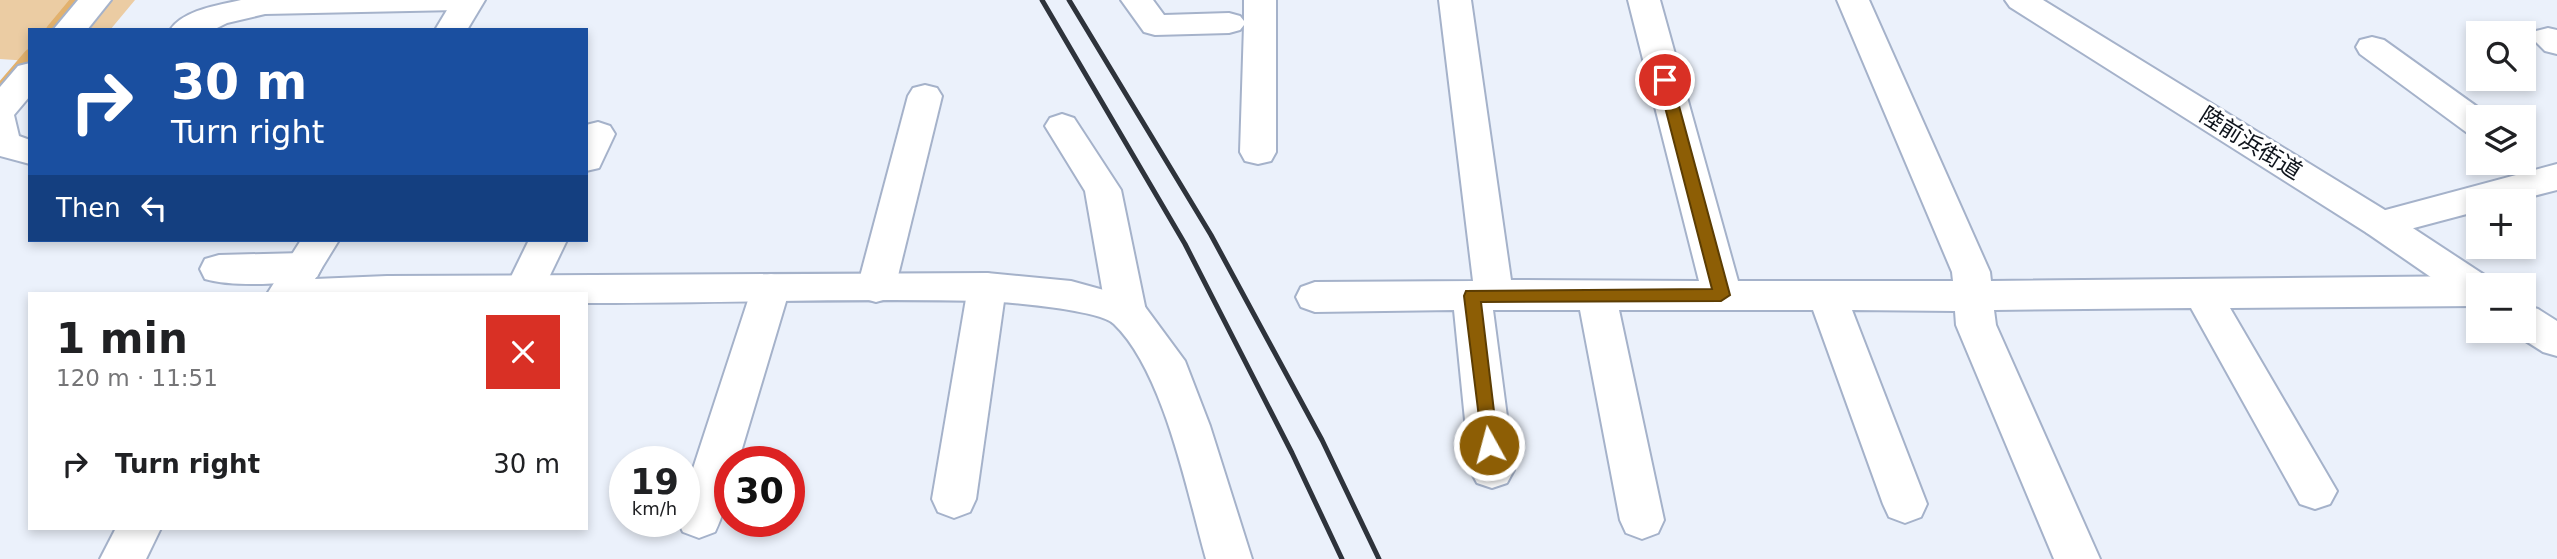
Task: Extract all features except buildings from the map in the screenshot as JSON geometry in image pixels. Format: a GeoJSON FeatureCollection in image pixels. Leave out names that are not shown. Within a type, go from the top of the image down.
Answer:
{"type":"FeatureCollection","features":[{"type":"Feature","properties":{"kind":"street"},"geometry":{"type":"LineString","coordinates":[[71,28],[94,0]]}},
{"type":"Feature","properties":{"kind":"street"},"geometry":{"type":"LineString","coordinates":[[190,28],[216,16],[281,2],[457,0]]}},
{"type":"Feature","properties":{"kind":"street"},"geometry":{"type":"LineString","coordinates":[[451,28],[469,0]]}},
{"type":"Feature","properties":{"kind":"street"},"geometry":{"type":"LineString","coordinates":[[1137,0],[1154,25],[1229,23]]}},
{"type":"Feature","properties":{"kind":"street"},"geometry":{"type":"LineString","coordinates":[[1258,152],[1260,0]]}},
{"type":"Feature","properties":{"kind":"street"},"geometry":{"type":"LineString","coordinates":[[1455,0],[1483,295],[1492,470]]}},
{"type":"Feature","properties":{"kind":"street"},"geometry":{"type":"LineString","coordinates":[[1644,0],[1721,295]]}},
{"type":"Feature","properties":{"kind":"street"},"geometry":{"type":"LineString","coordinates":[[1853,0],[1971,272],[1976,325],[2077,559]]}},
{"type":"Feature","properties":{"kind":"street","name":"陸前浜街道"},"geometry":{"type":"LineString","coordinates":[[2021,0],[2380,224],[2466,283]]}},
{"type":"Feature","properties":{"kind":"street"},"geometry":{"type":"LineString","coordinates":[[2372,47],[2466,115]]}},
{"type":"Feature","properties":{"kind":"street"},"geometry":{"type":"LineString","coordinates":[[9,96],[2,142],[28,152]]}},
{"type":"Feature","properties":{"kind":"street"},"geometry":{"type":"LineString","coordinates":[[876,288],[925,96]]}},
{"type":"Feature","properties":{"kind":"street"},"geometry":{"type":"LineString","coordinates":[[1062,126],[1103,190],[1126,311],[1164,361],[1189,426],[1229,559]]}},
{"type":"Feature","properties":{"kind":"street"},"geometry":{"type":"LineString","coordinates":[[2536,164],[2555,177]]}},
{"type":"Feature","properties":{"kind":"street"},"geometry":{"type":"LineString","coordinates":[[2380,224],[2555,177]]}},
{"type":"Feature","properties":{"kind":"street"},"geometry":{"type":"LineString","coordinates":[[524,289],[547,242]]}},
{"type":"Feature","properties":{"kind":"street"},"geometry":{"type":"LineString","coordinates":[[219,269],[302,274],[387,290],[987,287],[1071,296],[1126,311]]}},
{"type":"Feature","properties":{"kind":"street"},"geometry":{"type":"LineString","coordinates":[[954,499],[987,287]]}},
{"type":"Feature","properties":{"kind":"street"},"geometry":{"type":"LineString","coordinates":[[700,516],[771,288]]}},
{"type":"Feature","properties":{"kind":"street"},"geometry":{"type":"LineString","coordinates":[[1315,297],[1974,296],[2466,291]]}},
{"type":"Feature","properties":{"kind":"street"},"geometry":{"type":"LineString","coordinates":[[2202,294],[2315,491]]}},
{"type":"Feature","properties":{"kind":"street"},"geometry":{"type":"LineString","coordinates":[[1597,296],[1642,520]]}},
{"type":"Feature","properties":{"kind":"street"},"geometry":{"type":"LineString","coordinates":[[1827,296],[1905,504]]}},
{"type":"Feature","properties":{"kind":"street"},"geometry":{"type":"LineString","coordinates":[[2536,328],[2557,341]]}},
{"type":"Feature","properties":{"kind":"street"},"geometry":{"type":"LineString","coordinates":[[123,559],[138,530]]}},
{"type":"Feature","properties":{"kind":"shaded area"},"geometry":{"type":"Polygon","coordinates":[[[0,0],[135,0],[112,28],[28,28],[28,61],[0,59],[0,0]]]}},
{"type":"Feature","properties":{"kind":"waterway"},"geometry":{"type":"LineString","coordinates":[[54,28],[77,0]]}},
{"type":"Feature","properties":{"kind":"waterway"},"geometry":{"type":"LineString","coordinates":[[0,90],[28,57]]}},
{"type":"Feature","properties":{"kind":"railway"},"geometry":{"type":"LineString","coordinates":[[1042,0],[1185,244],[1292,453],[1342,559]]}},
{"type":"Feature","properties":{"kind":"railway"},"geometry":{"type":"LineString","coordinates":[[1069,0],[1211,235],[1322,440],[1379,559]]}},
{"type":"Feature","properties":{"kind":"route"},"geometry":{"type":"LineString","coordinates":[[1489,445],[1472,296],[1721,295],[1665,80]]}}]}
